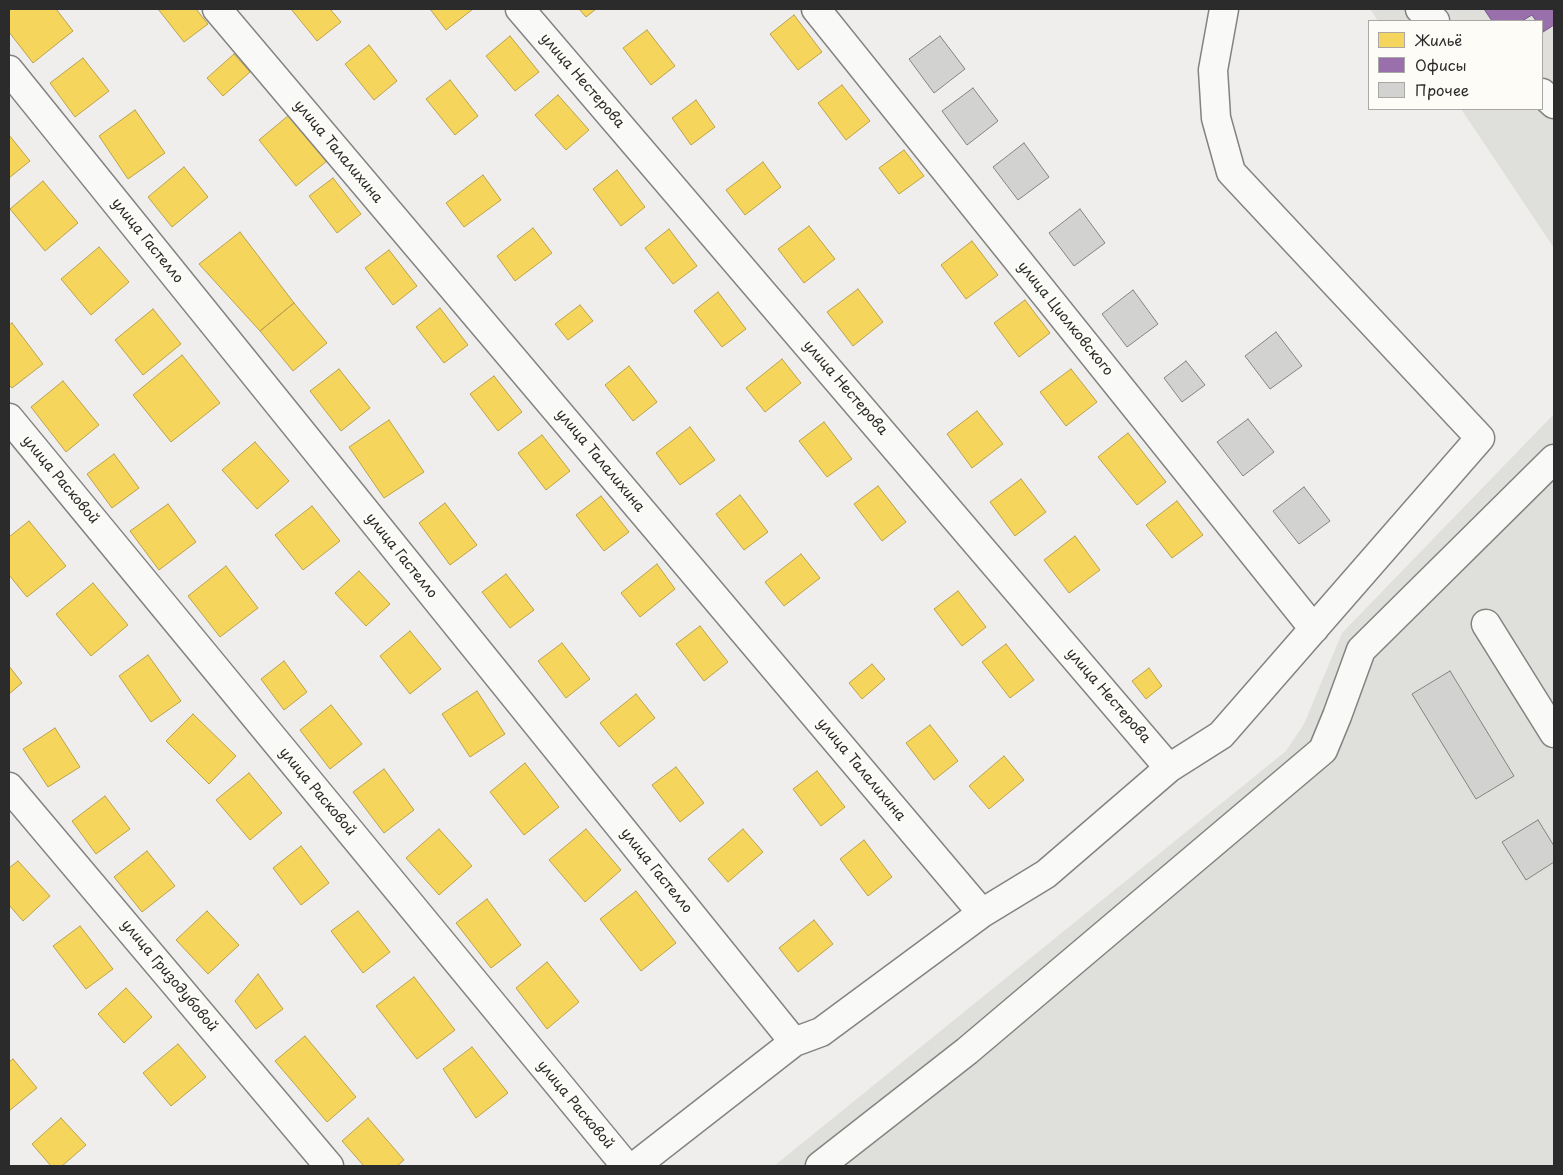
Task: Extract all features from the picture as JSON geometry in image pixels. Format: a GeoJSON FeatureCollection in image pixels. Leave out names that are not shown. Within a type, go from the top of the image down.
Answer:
{"type":"FeatureCollection","features":[{"type":"Feature","properties":{"kind":"street","name":"улица Талалихина"},"geometry":{"type":"LineString","coordinates":[[217,9],[982,913]]}},
{"type":"Feature","properties":{"kind":"street","name":"улица Нестерова"},"geometry":{"type":"LineString","coordinates":[[520,9],[1169,768]]}},
{"type":"Feature","properties":{"kind":"street","name":"улица Циолковского"},"geometry":{"type":"LineString","coordinates":[[816,9],[1314,629]]}},
{"type":"Feature","properties":{"kind":"street"},"geometry":{"type":"LineString","coordinates":[[635,1166],[794,1042],[821,1032],[982,913],[1046,874],[1169,768],[1221,735],[1480,438],[1231,172],[1216,118],[1213,70],[1224,9]]}},
{"type":"Feature","properties":{"kind":"street"},"geometry":{"type":"LineString","coordinates":[[1420,9],[1434,20]]}},
{"type":"Feature","properties":{"kind":"street","name":"улица Гастелло"},"geometry":{"type":"LineString","coordinates":[[9,70],[794,1042]]}},
{"type":"Feature","properties":{"kind":"street"},"geometry":{"type":"LineString","coordinates":[[1543,94],[1554,104]]}},
{"type":"Feature","properties":{"kind":"street","name":"улица Расковой"},"geometry":{"type":"LineString","coordinates":[[9,418],[626,1166]]}},
{"type":"Feature","properties":{"kind":"street"},"geometry":{"type":"LineString","coordinates":[[820,1166],[967,1051],[1323,750],[1361,650],[1554,459]]}},
{"type":"Feature","properties":{"kind":"street"},"geometry":{"type":"LineString","coordinates":[[1486,624],[1554,733]]}},
{"type":"Feature","properties":{"kind":"street","name":"улица Гризодубовой"},"geometry":{"type":"LineString","coordinates":[[9,787],[329,1166]]}},
{"type":"Feature","properties":{"kind":"shaded area"},"geometry":{"type":"Polygon","coordinates":[[[1370,9],[1554,9],[1554,248],[1462,110],[1543,110],[1543,20],[1377,20],[1370,9]]]}},
{"type":"Feature","properties":{"kind":"shaded area"},"geometry":{"type":"Polygon","coordinates":[[[1554,414],[1554,1166],[774,1166],[1286,751],[1304,724],[1342,633],[1554,414]]]}},
{"type":"Feature","properties":{"kind":"building: Жильё"},"geometry":{"type":"Polygon","coordinates":[[[9,9],[56,9],[73,31],[33,63],[9,32],[9,9]]]}},
{"type":"Feature","properties":{"kind":"building: Жильё"},"geometry":{"type":"Polygon","coordinates":[[[158,9],[196,9],[208,24],[184,42],[158,9]]]}},
{"type":"Feature","properties":{"kind":"building: Жильё"},"geometry":{"type":"Polygon","coordinates":[[[291,9],[330,9],[341,22],[317,41],[291,9]]]}},
{"type":"Feature","properties":{"kind":"building: Жильё"},"geometry":{"type":"Polygon","coordinates":[[[430,9],[473,9],[446,30],[430,9]]]}},
{"type":"Feature","properties":{"kind":"building: Жильё"},"geometry":{"type":"Polygon","coordinates":[[[579,9],[596,9],[586,17],[579,9]]]}},
{"type":"Feature","properties":{"kind":"building: Жильё"},"geometry":{"type":"Polygon","coordinates":[[[794,15],[822,52],[798,70],[770,34],[794,15]]]}},
{"type":"Feature","properties":{"kind":"building: Жильё"},"geometry":{"type":"Polygon","coordinates":[[[647,30],[675,66],[651,85],[623,48],[647,30]]]}},
{"type":"Feature","properties":{"kind":"building: Жильё"},"geometry":{"type":"Polygon","coordinates":[[[510,36],[539,72],[515,91],[486,56],[510,36]]]}},
{"type":"Feature","properties":{"kind":"building: Жильё"},"geometry":{"type":"Polygon","coordinates":[[[369,45],[397,81],[374,100],[345,64],[369,45]]]}},
{"type":"Feature","properties":{"kind":"building: Жильё"},"geometry":{"type":"Polygon","coordinates":[[[234,54],[250,72],[223,96],[207,78],[234,54]]]}},
{"type":"Feature","properties":{"kind":"building: Жильё"},"geometry":{"type":"Polygon","coordinates":[[[83,58],[109,91],[75,117],[50,83],[83,58]]]}},
{"type":"Feature","properties":{"kind":"building: Жильё"},"geometry":{"type":"Polygon","coordinates":[[[450,80],[478,116],[455,135],[426,99],[450,80]]]}},
{"type":"Feature","properties":{"kind":"building: Жильё"},"geometry":{"type":"Polygon","coordinates":[[[842,85],[870,121],[846,140],[818,103],[842,85]]]}},
{"type":"Feature","properties":{"kind":"building: Жильё"},"geometry":{"type":"Polygon","coordinates":[[[558,95],[589,130],[566,150],[535,115],[558,95]]]}},
{"type":"Feature","properties":{"kind":"building: Жильё"},"geometry":{"type":"Polygon","coordinates":[[[696,100],[715,127],[691,145],[672,118],[696,100]]]}},
{"type":"Feature","properties":{"kind":"building: Жильё"},"geometry":{"type":"Polygon","coordinates":[[[135,110],[165,153],[128,179],[99,136],[135,110]]]}},
{"type":"Feature","properties":{"kind":"building: Жильё"},"geometry":{"type":"Polygon","coordinates":[[[289,115],[327,161],[296,186],[259,140],[289,115]]]}},
{"type":"Feature","properties":{"kind":"building: Жильё"},"geometry":{"type":"Polygon","coordinates":[[[9,135],[30,161],[9,178],[9,135]]]}},
{"type":"Feature","properties":{"kind":"building: Жильё"},"geometry":{"type":"Polygon","coordinates":[[[904,150],[924,176],[899,194],[879,168],[904,150]]]}},
{"type":"Feature","properties":{"kind":"building: Жильё"},"geometry":{"type":"Polygon","coordinates":[[[763,162],[781,187],[745,215],[726,190],[763,162]]]}},
{"type":"Feature","properties":{"kind":"building: Жильё"},"geometry":{"type":"Polygon","coordinates":[[[184,167],[208,197],[172,227],[148,197],[184,167]]]}},
{"type":"Feature","properties":{"kind":"building: Жильё"},"geometry":{"type":"Polygon","coordinates":[[[617,170],[645,207],[621,226],[593,189],[617,170]]]}},
{"type":"Feature","properties":{"kind":"building: Жильё"},"geometry":{"type":"Polygon","coordinates":[[[483,175],[501,200],[464,227],[446,203],[483,175]]]}},
{"type":"Feature","properties":{"kind":"building: Жильё"},"geometry":{"type":"Polygon","coordinates":[[[333,178],[361,214],[337,233],[309,196],[333,178]]]}},
{"type":"Feature","properties":{"kind":"building: Жильё"},"geometry":{"type":"Polygon","coordinates":[[[43,181],[78,223],[45,251],[10,209],[43,181]]]}},
{"type":"Feature","properties":{"kind":"building: Жильё"},"geometry":{"type":"Polygon","coordinates":[[[809,226],[835,259],[804,283],[778,249],[809,226]]]}},
{"type":"Feature","properties":{"kind":"building: Жильё"},"geometry":{"type":"Polygon","coordinates":[[[533,228],[552,253],[515,281],[497,256],[533,228]]]}},
{"type":"Feature","properties":{"kind":"building: Жильё"},"geometry":{"type":"Polygon","coordinates":[[[669,229],[697,266],[673,284],[645,248],[669,229]]]}},
{"type":"Feature","properties":{"kind":"building: Жильё"},"geometry":{"type":"Polygon","coordinates":[[[240,232],[294,303],[260,331],[199,264],[240,232]]]}},
{"type":"Feature","properties":{"kind":"building: Жильё"},"geometry":{"type":"Polygon","coordinates":[[[972,241],[998,275],[966,299],[941,265],[972,241]]]}},
{"type":"Feature","properties":{"kind":"building: Жильё"},"geometry":{"type":"Polygon","coordinates":[[[99,247],[129,282],[91,315],[61,279],[99,247]]]}},
{"type":"Feature","properties":{"kind":"building: Жильё"},"geometry":{"type":"Polygon","coordinates":[[[389,250],[417,286],[393,305],[365,268],[389,250]]]}},
{"type":"Feature","properties":{"kind":"building: Жильё"},"geometry":{"type":"Polygon","coordinates":[[[858,289],[883,322],[853,346],[827,312],[858,289]]]}},
{"type":"Feature","properties":{"kind":"building: Жильё"},"geometry":{"type":"Polygon","coordinates":[[[718,292],[746,329],[722,347],[694,311],[718,292]]]}},
{"type":"Feature","properties":{"kind":"building: Жильё"},"geometry":{"type":"Polygon","coordinates":[[[1025,300],[1050,333],[1019,357],[994,323],[1025,300]]]}},
{"type":"Feature","properties":{"kind":"building: Жильё"},"geometry":{"type":"Polygon","coordinates":[[[294,303],[327,343],[293,371],[260,331],[294,303]]]}},
{"type":"Feature","properties":{"kind":"building: Жильё"},"geometry":{"type":"Polygon","coordinates":[[[580,305],[593,321],[568,340],[555,324],[580,305]]]}},
{"type":"Feature","properties":{"kind":"building: Жильё"},"geometry":{"type":"Polygon","coordinates":[[[440,308],[468,345],[444,363],[416,327],[440,308]]]}},
{"type":"Feature","properties":{"kind":"building: Жильё"},"geometry":{"type":"Polygon","coordinates":[[[153,309],[181,344],[143,375],[115,340],[153,309]]]}},
{"type":"Feature","properties":{"kind":"building: Жильё"},"geometry":{"type":"Polygon","coordinates":[[[12,323],[43,364],[12,388],[9,385],[9,325],[12,323]]]}},
{"type":"Feature","properties":{"kind":"building: Жильё"},"geometry":{"type":"Polygon","coordinates":[[[182,355],[220,403],[171,442],[133,395],[182,355]]]}},
{"type":"Feature","properties":{"kind":"building: Жильё"},"geometry":{"type":"Polygon","coordinates":[[[782,359],[801,383],[765,412],[746,388],[782,359]]]}},
{"type":"Feature","properties":{"kind":"building: Жильё"},"geometry":{"type":"Polygon","coordinates":[[[629,366],[657,402],[633,421],[605,385],[629,366]]]}},
{"type":"Feature","properties":{"kind":"building: Жильё"},"geometry":{"type":"Polygon","coordinates":[[[339,369],[370,408],[341,431],[310,391],[339,369]]]}},
{"type":"Feature","properties":{"kind":"building: Жильё"},"geometry":{"type":"Polygon","coordinates":[[[1071,369],[1097,402],[1066,426],[1040,392],[1071,369]]]}},
{"type":"Feature","properties":{"kind":"building: Жильё"},"geometry":{"type":"Polygon","coordinates":[[[494,376],[522,412],[498,431],[470,394],[494,376]]]}},
{"type":"Feature","properties":{"kind":"building: Жильё"},"geometry":{"type":"Polygon","coordinates":[[[63,381],[99,425],[66,452],[31,407],[63,381]]]}},
{"type":"Feature","properties":{"kind":"building: Жильё"},"geometry":{"type":"Polygon","coordinates":[[[977,411],[1003,444],[972,468],[947,434],[977,411]]]}},
{"type":"Feature","properties":{"kind":"building: Жильё"},"geometry":{"type":"Polygon","coordinates":[[[389,420],[424,472],[384,498],[349,447],[389,420]]]}},
{"type":"Feature","properties":{"kind":"building: Жильё"},"geometry":{"type":"Polygon","coordinates":[[[824,422],[852,459],[827,477],[799,441],[824,422]]]}},
{"type":"Feature","properties":{"kind":"building: Жильё"},"geometry":{"type":"Polygon","coordinates":[[[690,427],[715,460],[680,485],[656,453],[690,427]]]}},
{"type":"Feature","properties":{"kind":"building: Жильё"},"geometry":{"type":"Polygon","coordinates":[[[1128,433],[1166,482],[1137,505],[1098,457],[1128,433]]]}},
{"type":"Feature","properties":{"kind":"building: Жильё"},"geometry":{"type":"Polygon","coordinates":[[[542,435],[570,471],[546,490],[518,453],[542,435]]]}},
{"type":"Feature","properties":{"kind":"building: Жильё"},"geometry":{"type":"Polygon","coordinates":[[[255,442],[289,481],[257,509],[222,470],[255,442]]]}},
{"type":"Feature","properties":{"kind":"building: Жильё"},"geometry":{"type":"Polygon","coordinates":[[[114,454],[139,488],[112,508],[87,474],[114,454]]]}},
{"type":"Feature","properties":{"kind":"building: Жильё"},"geometry":{"type":"Polygon","coordinates":[[[1021,479],[1046,512],[1015,536],[990,502],[1021,479]]]}},
{"type":"Feature","properties":{"kind":"building: Жильё"},"geometry":{"type":"Polygon","coordinates":[[[878,486],[906,522],[882,541],[854,504],[878,486]]]}},
{"type":"Feature","properties":{"kind":"building: Жильё"},"geometry":{"type":"Polygon","coordinates":[[[740,495],[768,532],[744,550],[716,514],[740,495]]]}},
{"type":"Feature","properties":{"kind":"building: Жильё"},"geometry":{"type":"Polygon","coordinates":[[[601,496],[629,532],[604,551],[576,515],[601,496]]]}},
{"type":"Feature","properties":{"kind":"building: Жильё"},"geometry":{"type":"Polygon","coordinates":[[[1177,501],[1203,535],[1172,558],[1146,525],[1177,501]]]}},
{"type":"Feature","properties":{"kind":"building: Жильё"},"geometry":{"type":"Polygon","coordinates":[[[445,503],[477,545],[450,565],[419,523],[445,503]]]}},
{"type":"Feature","properties":{"kind":"building: Жильё"},"geometry":{"type":"Polygon","coordinates":[[[168,504],[196,542],[159,570],[130,531],[168,504]]]}},
{"type":"Feature","properties":{"kind":"building: Жильё"},"geometry":{"type":"Polygon","coordinates":[[[312,506],[340,541],[303,570],[275,535],[312,506]]]}},
{"type":"Feature","properties":{"kind":"building: Жильё"},"geometry":{"type":"Polygon","coordinates":[[[29,521],[66,566],[27,597],[9,575],[9,537],[29,521]]]}},
{"type":"Feature","properties":{"kind":"building: Жильё"},"geometry":{"type":"Polygon","coordinates":[[[1075,536],[1100,570],[1069,593],[1044,560],[1075,536]]]}},
{"type":"Feature","properties":{"kind":"building: Жильё"},"geometry":{"type":"Polygon","coordinates":[[[801,554],[820,578],[784,606],[765,582],[801,554]]]}},
{"type":"Feature","properties":{"kind":"building: Жильё"},"geometry":{"type":"Polygon","coordinates":[[[657,564],[675,589],[640,617],[621,593],[657,564]]]}},
{"type":"Feature","properties":{"kind":"building: Жильё"},"geometry":{"type":"Polygon","coordinates":[[[226,566],[258,608],[220,637],[188,596],[226,566]]]}},
{"type":"Feature","properties":{"kind":"building: Жильё"},"geometry":{"type":"Polygon","coordinates":[[[359,571],[390,604],[366,626],[335,593],[359,571]]]}},
{"type":"Feature","properties":{"kind":"building: Жильё"},"geometry":{"type":"Polygon","coordinates":[[[506,574],[534,610],[510,628],[482,592],[506,574]]]}},
{"type":"Feature","properties":{"kind":"building: Жильё"},"geometry":{"type":"Polygon","coordinates":[[[93,583],[128,625],[91,656],[56,614],[93,583]]]}},
{"type":"Feature","properties":{"kind":"building: Жильё"},"geometry":{"type":"Polygon","coordinates":[[[958,591],[986,627],[962,646],[934,609],[958,591]]]}},
{"type":"Feature","properties":{"kind":"building: Жильё"},"geometry":{"type":"Polygon","coordinates":[[[700,626],[728,662],[704,681],[676,644],[700,626]]]}},
{"type":"Feature","properties":{"kind":"building: Жильё"},"geometry":{"type":"Polygon","coordinates":[[[410,631],[441,669],[410,694],[380,656],[410,631]]]}},
{"type":"Feature","properties":{"kind":"building: Жильё"},"geometry":{"type":"Polygon","coordinates":[[[562,643],[590,679],[566,698],[538,661],[562,643]]]}},
{"type":"Feature","properties":{"kind":"building: Жильё"},"geometry":{"type":"Polygon","coordinates":[[[1006,644],[1034,680],[1010,698],[982,662],[1006,644]]]}},
{"type":"Feature","properties":{"kind":"building: Жильё"},"geometry":{"type":"Polygon","coordinates":[[[148,655],[181,701],[151,722],[119,676],[148,655]]]}},
{"type":"Feature","properties":{"kind":"building: Жильё"},"geometry":{"type":"Polygon","coordinates":[[[284,661],[307,692],[284,710],[261,679],[284,661]]]}},
{"type":"Feature","properties":{"kind":"building: Жильё"},"geometry":{"type":"Polygon","coordinates":[[[872,664],[885,679],[862,699],[849,683],[872,664]]]}},
{"type":"Feature","properties":{"kind":"building: Жильё"},"geometry":{"type":"Polygon","coordinates":[[[9,666],[22,683],[9,694],[9,666]]]}},
{"type":"Feature","properties":{"kind":"building: Жильё"},"geometry":{"type":"Polygon","coordinates":[[[1149,668],[1162,686],[1146,699],[1132,681],[1149,668]]]}},
{"type":"Feature","properties":{"kind":"building: Жильё"},"geometry":{"type":"Polygon","coordinates":[[[477,691],[505,734],[470,757],[442,714],[477,691]]]}},
{"type":"Feature","properties":{"kind":"building: Жильё"},"geometry":{"type":"Polygon","coordinates":[[[636,694],[655,718],[619,747],[600,723],[636,694]]]}},
{"type":"Feature","properties":{"kind":"building: Жильё"},"geometry":{"type":"Polygon","coordinates":[[[331,705],[362,744],[330,769],[300,730],[331,705]]]}},
{"type":"Feature","properties":{"kind":"building: Жильё"},"geometry":{"type":"Polygon","coordinates":[[[193,714],[236,756],[209,784],[166,741],[193,714]]]}},
{"type":"Feature","properties":{"kind":"building: Жильё"},"geometry":{"type":"Polygon","coordinates":[[[930,725],[958,761],[934,780],[906,743],[930,725]]]}},
{"type":"Feature","properties":{"kind":"building: Жильё"},"geometry":{"type":"Polygon","coordinates":[[[55,728],[80,767],[48,787],[23,749],[55,728]]]}},
{"type":"Feature","properties":{"kind":"building: Жильё"},"geometry":{"type":"Polygon","coordinates":[[[1004,756],[1024,780],[989,809],[969,786],[1004,756]]]}},
{"type":"Feature","properties":{"kind":"building: Жильё"},"geometry":{"type":"Polygon","coordinates":[[[525,763],[559,807],[524,835],[490,792],[525,763]]]}},
{"type":"Feature","properties":{"kind":"building: Жильё"},"geometry":{"type":"Polygon","coordinates":[[[676,767],[704,803],[680,822],[652,785],[676,767]]]}},
{"type":"Feature","properties":{"kind":"building: Жильё"},"geometry":{"type":"Polygon","coordinates":[[[384,769],[414,810],[384,833],[353,792],[384,769]]]}},
{"type":"Feature","properties":{"kind":"building: Жильё"},"geometry":{"type":"Polygon","coordinates":[[[817,771],[845,807],[821,826],[793,789],[817,771]]]}},
{"type":"Feature","properties":{"kind":"building: Жильё"},"geometry":{"type":"Polygon","coordinates":[[[249,773],[282,813],[250,840],[216,800],[249,773]]]}},
{"type":"Feature","properties":{"kind":"building: Жильё"},"geometry":{"type":"Polygon","coordinates":[[[105,796],[130,829],[96,854],[72,821],[105,796]]]}},
{"type":"Feature","properties":{"kind":"building: Жильё"},"geometry":{"type":"Polygon","coordinates":[[[439,829],[472,866],[439,895],[406,858],[439,829]]]}},
{"type":"Feature","properties":{"kind":"building: Жильё"},"geometry":{"type":"Polygon","coordinates":[[[586,829],[621,870],[585,902],[549,860],[586,829]]]}},
{"type":"Feature","properties":{"kind":"building: Жильё"},"geometry":{"type":"Polygon","coordinates":[[[743,829],[763,852],[728,882],[708,859],[743,829]]]}},
{"type":"Feature","properties":{"kind":"building: Жильё"},"geometry":{"type":"Polygon","coordinates":[[[864,840],[892,877],[868,896],[840,859],[864,840]]]}},
{"type":"Feature","properties":{"kind":"building: Жильё"},"geometry":{"type":"Polygon","coordinates":[[[301,846],[329,883],[301,905],[273,868],[301,846]]]}},
{"type":"Feature","properties":{"kind":"building: Жильё"},"geometry":{"type":"Polygon","coordinates":[[[147,851],[175,886],[142,912],[114,877],[147,851]]]}},
{"type":"Feature","properties":{"kind":"building: Жильё"},"geometry":{"type":"Polygon","coordinates":[[[18,861],[50,896],[23,921],[9,905],[9,868],[18,861]]]}},
{"type":"Feature","properties":{"kind":"building: Жильё"},"geometry":{"type":"Polygon","coordinates":[[[636,891],[676,943],[641,971],[600,919],[636,891]]]}},
{"type":"Feature","properties":{"kind":"building: Жильё"},"geometry":{"type":"Polygon","coordinates":[[[487,899],[521,945],[491,968],[456,923],[487,899]]]}},
{"type":"Feature","properties":{"kind":"building: Жильё"},"geometry":{"type":"Polygon","coordinates":[[[207,911],[239,945],[208,974],[176,940],[207,911]]]}},
{"type":"Feature","properties":{"kind":"building: Жильё"},"geometry":{"type":"Polygon","coordinates":[[[358,911],[390,952],[363,973],[331,931],[358,911]]]}},
{"type":"Feature","properties":{"kind":"building: Жильё"},"geometry":{"type":"Polygon","coordinates":[[[814,920],[833,944],[798,972],[779,948],[814,920]]]}},
{"type":"Feature","properties":{"kind":"building: Жильё"},"geometry":{"type":"Polygon","coordinates":[[[80,926],[113,969],[86,989],[53,946],[80,926]]]}},
{"type":"Feature","properties":{"kind":"building: Жильё"},"geometry":{"type":"Polygon","coordinates":[[[547,962],[579,1002],[547,1029],[516,988],[547,962]]]}},
{"type":"Feature","properties":{"kind":"building: Жильё"},"geometry":{"type":"Polygon","coordinates":[[[258,974],[283,1009],[256,1029],[235,1001],[258,974]]]}},
{"type":"Feature","properties":{"kind":"building: Жильё"},"geometry":{"type":"Polygon","coordinates":[[[414,977],[455,1030],[417,1059],[376,1006],[414,977]]]}},
{"type":"Feature","properties":{"kind":"building: Жильё"},"geometry":{"type":"Polygon","coordinates":[[[126,988],[152,1017],[124,1043],[98,1014],[126,988]]]}},
{"type":"Feature","properties":{"kind":"building: Жильё"},"geometry":{"type":"Polygon","coordinates":[[[305,1036],[356,1097],[327,1122],[275,1061],[305,1036]]]}},
{"type":"Feature","properties":{"kind":"building: Жильё"},"geometry":{"type":"Polygon","coordinates":[[[178,1044],[206,1077],[171,1106],[143,1073],[178,1044]]]}},
{"type":"Feature","properties":{"kind":"building: Жильё"},"geometry":{"type":"Polygon","coordinates":[[[472,1047],[508,1093],[476,1118],[443,1069],[472,1047]]]}},
{"type":"Feature","properties":{"kind":"building: Жильё"},"geometry":{"type":"Polygon","coordinates":[[[13,1059],[37,1088],[9,1111],[9,1062],[13,1059]]]}},
{"type":"Feature","properties":{"kind":"building: Жильё"},"geometry":{"type":"Polygon","coordinates":[[[61,1118],[86,1145],[62,1166],[51,1166],[32,1144],[61,1118]]]}},
{"type":"Feature","properties":{"kind":"building: Жильё"},"geometry":{"type":"Polygon","coordinates":[[[368,1118],[404,1160],[397,1166],[364,1166],[342,1141],[368,1118]]]}},
{"type":"Feature","properties":{"kind":"building: Офисы"},"geometry":{"type":"Polygon","coordinates":[[[1484,9],[1554,9],[1554,25],[1543,32],[1543,20],[1535,20],[1532,15],[1524,20],[1491,20],[1484,9]]]}},
{"type":"Feature","properties":{"kind":"building: Прочее"},"geometry":{"type":"Polygon","coordinates":[[[940,36],[965,69],[934,93],[909,59],[940,36]]]}},
{"type":"Feature","properties":{"kind":"building: Прочее"},"geometry":{"type":"Polygon","coordinates":[[[973,88],[998,121],[967,145],[942,111],[973,88]]]}},
{"type":"Feature","properties":{"kind":"building: Прочее"},"geometry":{"type":"Polygon","coordinates":[[[1024,143],[1049,177],[1018,200],[993,167],[1024,143]]]}},
{"type":"Feature","properties":{"kind":"building: Прочее"},"geometry":{"type":"Polygon","coordinates":[[[1080,209],[1105,243],[1074,266],[1049,233],[1080,209]]]}},
{"type":"Feature","properties":{"kind":"building: Прочее"},"geometry":{"type":"Polygon","coordinates":[[[1133,290],[1158,324],[1127,347],[1102,314],[1133,290]]]}},
{"type":"Feature","properties":{"kind":"building: Прочее"},"geometry":{"type":"Polygon","coordinates":[[[1276,332],[1302,366],[1270,389],[1245,356],[1276,332]]]}},
{"type":"Feature","properties":{"kind":"building: Прочее"},"geometry":{"type":"Polygon","coordinates":[[[1186,361],[1205,385],[1182,402],[1164,378],[1186,361]]]}},
{"type":"Feature","properties":{"kind":"building: Прочее"},"geometry":{"type":"Polygon","coordinates":[[[1248,419],[1274,452],[1243,476],[1217,442],[1248,419]]]}},
{"type":"Feature","properties":{"kind":"building: Прочее"},"geometry":{"type":"Polygon","coordinates":[[[1304,487],[1330,521],[1299,544],[1273,511],[1304,487]]]}},
{"type":"Feature","properties":{"kind":"building: Прочее"},"geometry":{"type":"Polygon","coordinates":[[[1450,671],[1514,776],[1476,799],[1412,694],[1450,671]]]}},
{"type":"Feature","properties":{"kind":"building: Прочее"},"geometry":{"type":"Polygon","coordinates":[[[1538,820],[1554,846],[1554,862],[1526,880],[1502,842],[1538,820]]]}}]}
